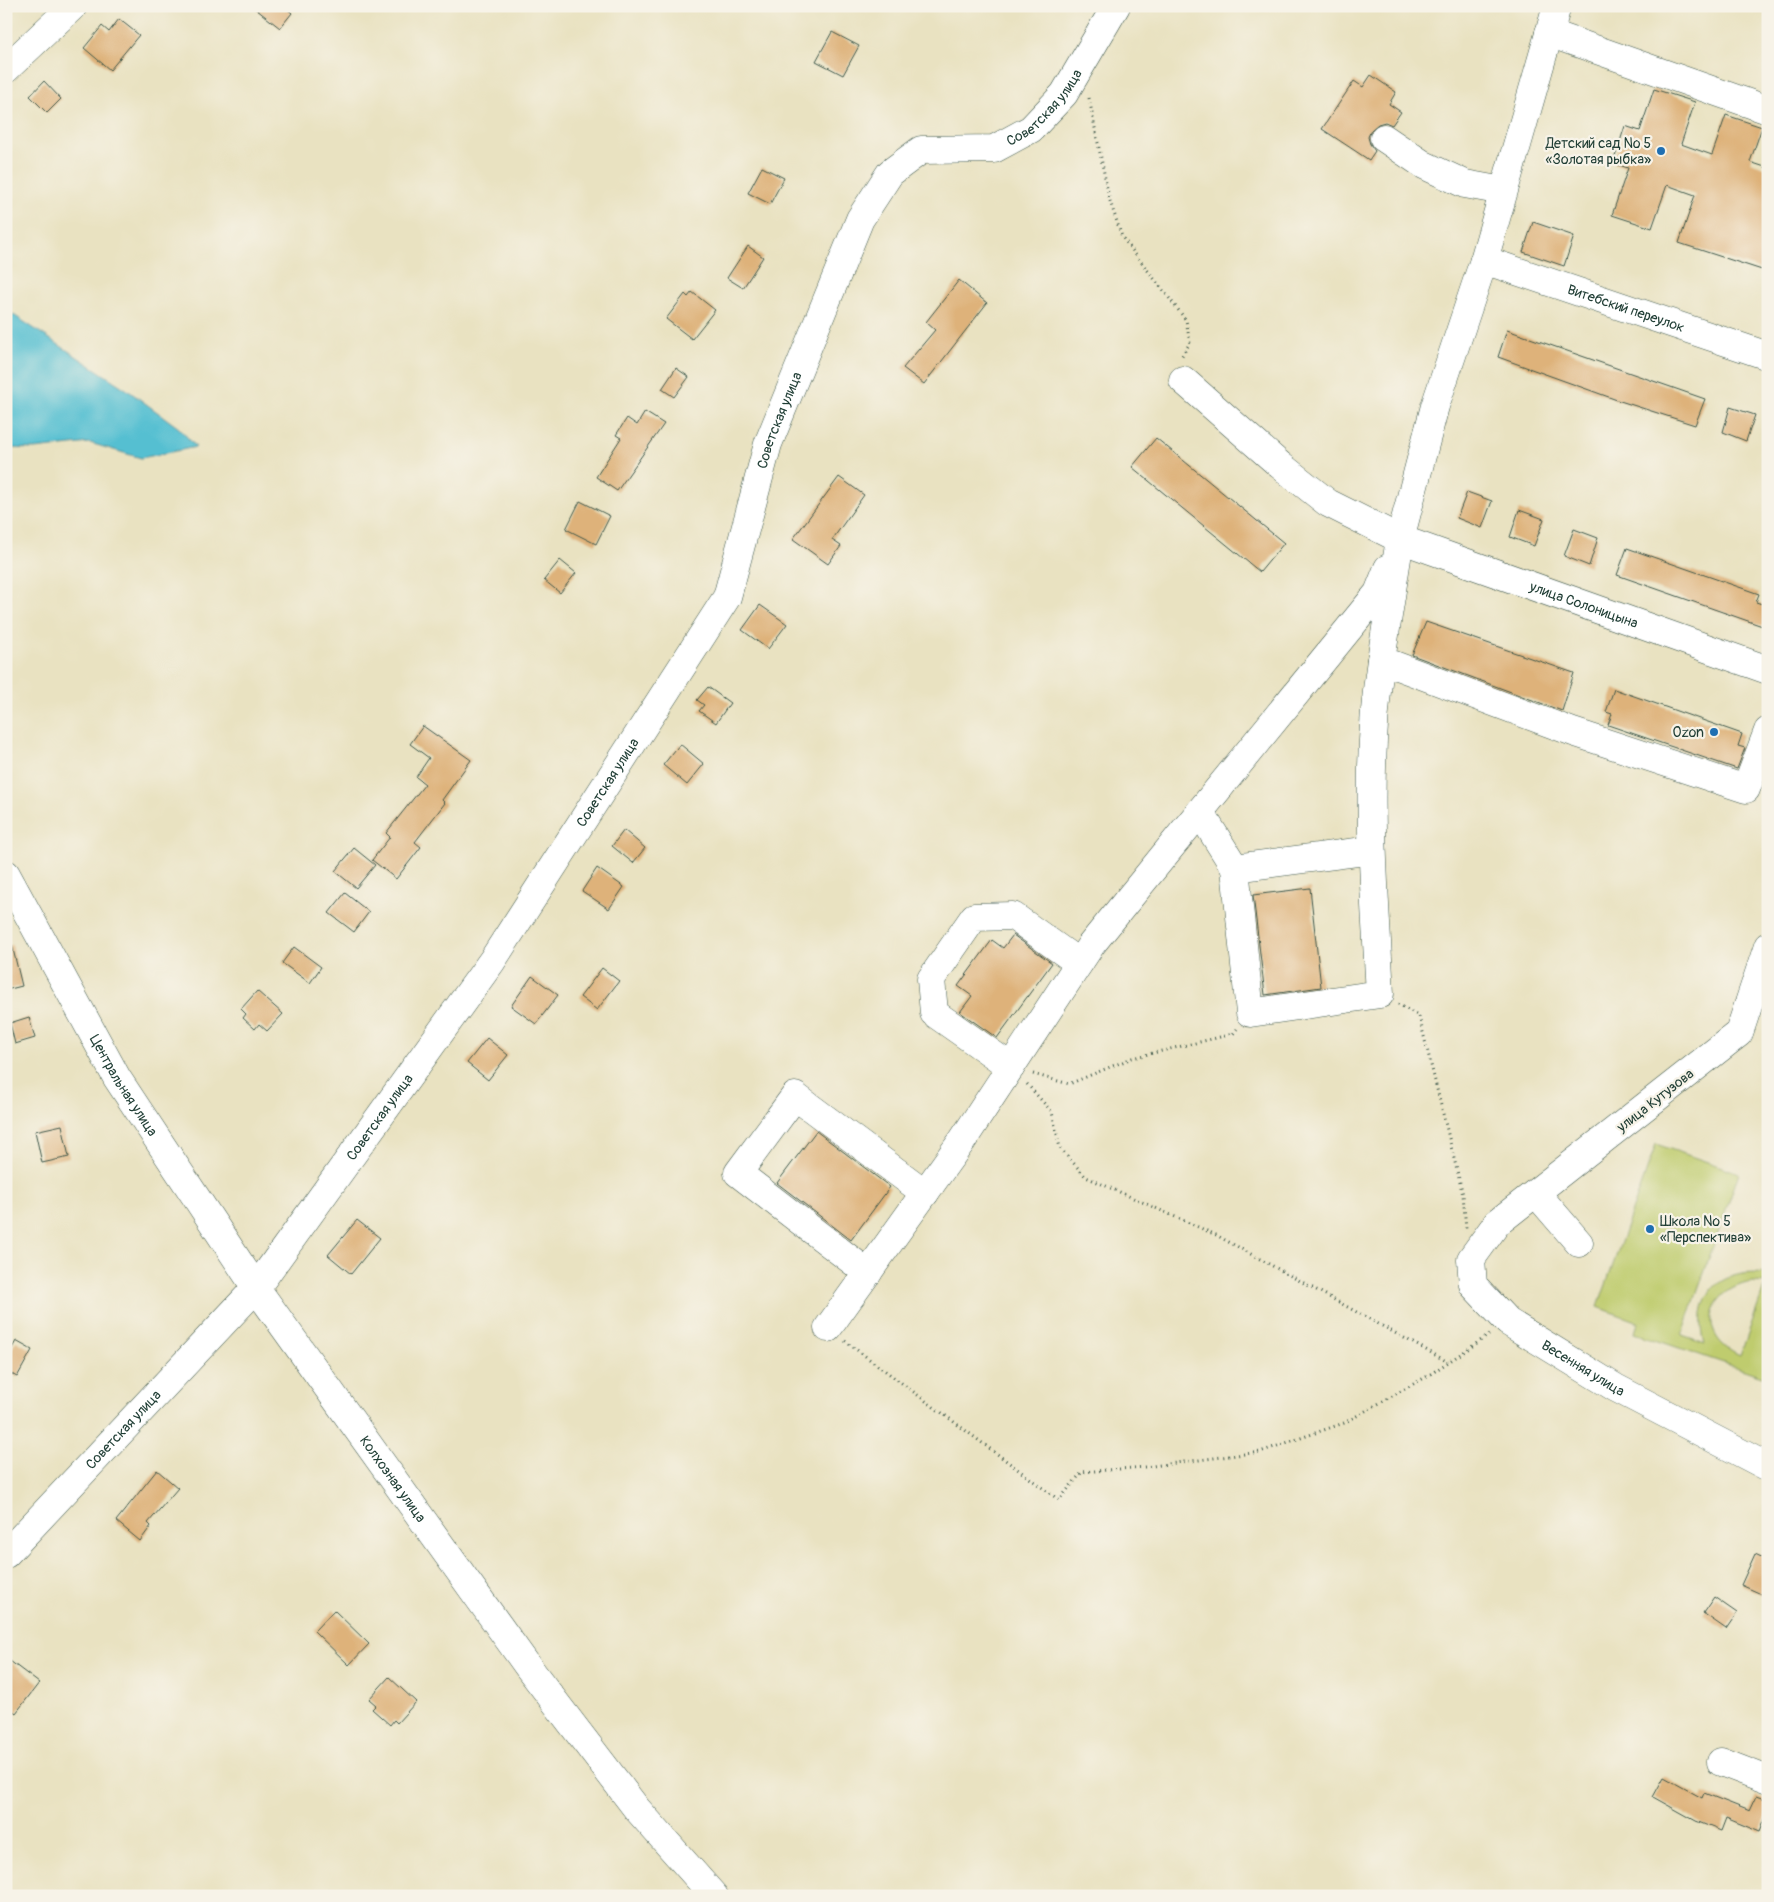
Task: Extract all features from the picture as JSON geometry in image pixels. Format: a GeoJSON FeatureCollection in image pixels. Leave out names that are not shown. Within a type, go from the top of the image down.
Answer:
{"type":"FeatureCollection","features":[{"type":"Feature","properties":{"kind":"street"},"geometry":{"type":"LineString","coordinates":[[6,69],[73,6]]}},
{"type":"Feature","properties":{"kind":"street","name":"Советская улица"},"geometry":{"type":"LineString","coordinates":[[6,1554],[256,1288],[492,961],[727,597],[768,444],[860,218],[890,173],[921,150],[994,149],[1031,129],[1064,94],[1116,6]]}},
{"type":"Feature","properties":{"kind":"street"},"geometry":{"type":"LineString","coordinates":[[1200,812],[1235,868],[1250,1013],[1380,994],[1372,850],[1374,708],[1400,539],[1435,406],[1484,260],[1557,6]]}},
{"type":"Feature","properties":{"kind":"street"},"geometry":{"type":"LineString","coordinates":[[1549,33],[1768,110]]}},
{"type":"Feature","properties":{"kind":"street"},"geometry":{"type":"LineString","coordinates":[[1384,138],[1424,165],[1457,180],[1503,191]]}},
{"type":"Feature","properties":{"kind":"street","name":"Витебский переулок"},"geometry":{"type":"LineString","coordinates":[[1484,260],[1768,356]]}},
{"type":"Feature","properties":{"kind":"street","name":"улица Солоницына"},"geometry":{"type":"LineString","coordinates":[[1183,380],[1280,465],[1328,503],[1400,539],[1768,670]]}},
{"type":"Feature","properties":{"kind":"street"},"geometry":{"type":"LineString","coordinates":[[828,1328],[925,1194],[1080,963],[1378,593],[1400,539]]}},
{"type":"Feature","properties":{"kind":"street"},"geometry":{"type":"LineString","coordinates":[[1381,660],[1573,732],[1746,789],[1768,731]]}},
{"type":"Feature","properties":{"kind":"street"},"geometry":{"type":"LineString","coordinates":[[1235,868],[1372,850]]}},
{"type":"Feature","properties":{"kind":"street","name":"Центральная улица"},"geometry":{"type":"LineString","coordinates":[[6,874],[116,1078],[256,1288]]}},
{"type":"Feature","properties":{"kind":"street"},"geometry":{"type":"LineString","coordinates":[[1011,1067],[934,1013],[931,979],[974,917],[1013,916],[1080,963]]}},
{"type":"Feature","properties":{"kind":"street","name":"улица Кутузова"},"geometry":{"type":"LineString","coordinates":[[1471,1259],[1497,1222],[1739,1033],[1768,946]]}},
{"type":"Feature","properties":{"kind":"street"},"geometry":{"type":"LineString","coordinates":[[868,1273],[738,1173],[795,1096],[925,1194]]}},
{"type":"Feature","properties":{"kind":"street"},"geometry":{"type":"LineString","coordinates":[[1536,1193],[1580,1243]]}},
{"type":"Feature","properties":{"kind":"street","name":"Весенняя улица"},"geometry":{"type":"LineString","coordinates":[[1471,1259],[1473,1285],[1508,1322],[1616,1388],[1768,1467]]}},
{"type":"Feature","properties":{"kind":"street","name":"Колхозная улица"},"geometry":{"type":"LineString","coordinates":[[256,1288],[530,1668],[637,1809],[714,1896]]}},
{"type":"Feature","properties":{"kind":"street"},"geometry":{"type":"LineString","coordinates":[[1721,1762],[1768,1780]]}},
{"type":"Feature","properties":{"kind":"path"},"geometry":{"type":"LineString","coordinates":[[1089,97],[1109,198],[1122,237],[1186,320],[1190,343],[1177,362],[1183,380]]}},
{"type":"Feature","properties":{"kind":"path"},"geometry":{"type":"LineString","coordinates":[[1380,994],[1419,1016],[1463,1195],[1471,1259]]}},
{"type":"Feature","properties":{"kind":"path"},"geometry":{"type":"LineString","coordinates":[[1011,1067],[1069,1084],[1132,1058],[1233,1034],[1250,1013]]}},
{"type":"Feature","properties":{"kind":"path"},"geometry":{"type":"LineString","coordinates":[[1011,1067],[1052,1112],[1060,1148],[1086,1177],[1216,1234],[1448,1362]]}},
{"type":"Feature","properties":{"kind":"path"},"geometry":{"type":"LineString","coordinates":[[828,1328],[1059,1500],[1082,1472],[1145,1467],[1260,1452],[1344,1422],[1448,1362],[1508,1322]]}},
{"type":"Feature","properties":{"kind":"green space"},"geometry":{"type":"Polygon","coordinates":[[[1656,1144],[1739,1173],[1682,1336],[1705,1344],[1702,1312],[1706,1299],[1713,1288],[1735,1276],[1750,1273],[1768,1274],[1768,1378],[1635,1333],[1638,1322],[1598,1307],[1656,1144]],[[1752,1282],[1736,1287],[1725,1294],[1716,1304],[1712,1314],[1712,1326],[1717,1337],[1726,1347],[1740,1356],[1766,1283],[1752,1282]]]}},
{"type":"Feature","properties":{"kind":"water"},"geometry":{"type":"Polygon","coordinates":[[[6,310],[126,389],[179,428],[196,447],[141,458],[90,443],[34,449],[6,448],[6,310]]]}},
{"type":"Feature","properties":{"kind":"building"},"geometry":{"type":"Polygon","coordinates":[[[252,6],[284,6],[292,13],[280,28],[252,6]]]}},
{"type":"Feature","properties":{"kind":"building"},"geometry":{"type":"Polygon","coordinates":[[[119,19],[139,35],[110,70],[84,48],[102,26],[109,32],[119,19]]]}},
{"type":"Feature","properties":{"kind":"building"},"geometry":{"type":"Polygon","coordinates":[[[832,32],[859,46],[843,75],[816,61],[832,32]]]}},
{"type":"Feature","properties":{"kind":"building"},"geometry":{"type":"Polygon","coordinates":[[[1371,75],[1396,92],[1389,104],[1401,112],[1392,125],[1385,122],[1378,124],[1371,130],[1368,137],[1375,151],[1369,160],[1322,129],[1354,81],[1363,87],[1371,75]]]}},
{"type":"Feature","properties":{"kind":"building"},"geometry":{"type":"Polygon","coordinates":[[[44,81],[61,99],[47,113],[30,96],[44,81]]]}},
{"type":"Feature","properties":{"kind":"building"},"geometry":{"type":"Polygon","coordinates":[[[1654,89],[1695,102],[1681,144],[1712,155],[1726,115],[1762,127],[1750,162],[1768,168],[1768,272],[1679,243],[1695,195],[1667,185],[1652,228],[1612,215],[1628,168],[1613,163],[1625,126],[1640,131],[1654,89]]]}},
{"type":"Feature","properties":{"kind":"building"},"geometry":{"type":"Polygon","coordinates":[[[762,167],[784,178],[770,204],[748,193],[762,167]]]}},
{"type":"Feature","properties":{"kind":"building"},"geometry":{"type":"Polygon","coordinates":[[[1533,222],[1574,236],[1564,266],[1523,252],[1533,222]]]}},
{"type":"Feature","properties":{"kind":"building"},"geometry":{"type":"Polygon","coordinates":[[[748,246],[763,257],[743,288],[727,278],[748,246]]]}},
{"type":"Feature","properties":{"kind":"building"},"geometry":{"type":"Polygon","coordinates":[[[959,280],[987,303],[924,384],[903,368],[935,330],[926,322],[959,280]]]}},
{"type":"Feature","properties":{"kind":"building"},"geometry":{"type":"Polygon","coordinates":[[[692,292],[715,310],[692,339],[666,319],[685,294],[688,297],[692,292]]]}},
{"type":"Feature","properties":{"kind":"building"},"geometry":{"type":"Polygon","coordinates":[[[1507,330],[1705,399],[1695,425],[1617,400],[1498,357],[1507,330]]]}},
{"type":"Feature","properties":{"kind":"building"},"geometry":{"type":"Polygon","coordinates":[[[676,368],[689,377],[674,397],[662,389],[676,368]]]}},
{"type":"Feature","properties":{"kind":"building"},"geometry":{"type":"Polygon","coordinates":[[[1730,407],[1755,415],[1746,441],[1723,432],[1730,407]]]}},
{"type":"Feature","properties":{"kind":"building"},"geometry":{"type":"Polygon","coordinates":[[[645,412],[664,424],[617,491],[596,477],[621,438],[616,435],[627,418],[637,425],[645,412]]]}},
{"type":"Feature","properties":{"kind":"building"},"geometry":{"type":"Polygon","coordinates":[[[1156,438],[1284,543],[1260,572],[1132,467],[1156,438]]]}},
{"type":"Feature","properties":{"kind":"building"},"geometry":{"type":"Polygon","coordinates":[[[839,477],[864,495],[832,540],[841,546],[828,564],[793,539],[839,477]]]}},
{"type":"Feature","properties":{"kind":"building"},"geometry":{"type":"Polygon","coordinates":[[[1467,492],[1492,501],[1482,528],[1457,518],[1467,492]]]}},
{"type":"Feature","properties":{"kind":"building"},"geometry":{"type":"Polygon","coordinates":[[[580,501],[610,516],[596,544],[566,529],[580,501]]]}},
{"type":"Feature","properties":{"kind":"building"},"geometry":{"type":"Polygon","coordinates":[[[1519,510],[1544,519],[1534,546],[1510,537],[1519,510]]]}},
{"type":"Feature","properties":{"kind":"building"},"geometry":{"type":"Polygon","coordinates":[[[1574,529],[1598,538],[1589,566],[1564,556],[1574,529]]]}},
{"type":"Feature","properties":{"kind":"building"},"geometry":{"type":"Polygon","coordinates":[[[1627,548],[1759,594],[1756,602],[1768,606],[1768,628],[1617,575],[1627,548]]]}},
{"type":"Feature","properties":{"kind":"building"},"geometry":{"type":"Polygon","coordinates":[[[560,560],[576,573],[560,593],[544,580],[560,560]]]}},
{"type":"Feature","properties":{"kind":"building"},"geometry":{"type":"Polygon","coordinates":[[[760,605],[787,624],[768,649],[742,630],[760,605]]]}},
{"type":"Feature","properties":{"kind":"building"},"geometry":{"type":"Polygon","coordinates":[[[1426,622],[1574,673],[1562,711],[1412,655],[1426,622]]]}},
{"type":"Feature","properties":{"kind":"building"},"geometry":{"type":"Polygon","coordinates":[[[708,687],[730,703],[716,723],[699,711],[704,705],[697,700],[708,687]]]}},
{"type":"Feature","properties":{"kind":"building"},"geometry":{"type":"Polygon","coordinates":[[[1614,689],[1742,734],[1738,746],[1745,748],[1737,769],[1608,725],[1612,714],[1606,712],[1614,689]]]}},
{"type":"Feature","properties":{"kind":"building"},"geometry":{"type":"Polygon","coordinates":[[[423,726],[471,760],[442,800],[445,803],[415,842],[421,847],[396,879],[372,860],[390,837],[386,833],[425,784],[416,777],[429,758],[410,744],[423,726]]]}},
{"type":"Feature","properties":{"kind":"building"},"geometry":{"type":"Polygon","coordinates":[[[680,744],[704,764],[687,785],[663,765],[680,744]]]}},
{"type":"Feature","properties":{"kind":"building"},"geometry":{"type":"Polygon","coordinates":[[[624,830],[645,848],[633,863],[612,846],[624,830]]]}},
{"type":"Feature","properties":{"kind":"building"},"geometry":{"type":"Polygon","coordinates":[[[354,848],[375,865],[356,888],[335,871],[354,848]]]}},
{"type":"Feature","properties":{"kind":"building"},"geometry":{"type":"Polygon","coordinates":[[[597,868],[624,887],[609,909],[582,891],[597,868]]]}},
{"type":"Feature","properties":{"kind":"building"},"geometry":{"type":"Polygon","coordinates":[[[1310,888],[1321,987],[1265,995],[1253,895],[1310,888]]]}},
{"type":"Feature","properties":{"kind":"building"},"geometry":{"type":"Polygon","coordinates":[[[345,893],[369,912],[354,932],[329,913],[345,893]]]}},
{"type":"Feature","properties":{"kind":"building"},"geometry":{"type":"Polygon","coordinates":[[[1013,935],[1052,963],[997,1038],[960,1012],[972,996],[958,986],[992,940],[1003,948],[1013,935]]]}},
{"type":"Feature","properties":{"kind":"building"},"geometry":{"type":"Polygon","coordinates":[[[12,945],[22,986],[6,990],[6,946],[12,945]]]}},
{"type":"Feature","properties":{"kind":"building"},"geometry":{"type":"Polygon","coordinates":[[[294,947],[321,967],[310,983],[282,963],[294,947]]]}},
{"type":"Feature","properties":{"kind":"building"},"geometry":{"type":"Polygon","coordinates":[[[602,968],[619,981],[597,1010],[580,997],[602,968]]]}},
{"type":"Feature","properties":{"kind":"building"},"geometry":{"type":"Polygon","coordinates":[[[532,976],[558,995],[536,1024],[511,1006],[532,976]]]}},
{"type":"Feature","properties":{"kind":"building"},"geometry":{"type":"Polygon","coordinates":[[[257,991],[283,1014],[267,1031],[259,1024],[255,1029],[243,1018],[246,1014],[241,1009],[257,991]]]}},
{"type":"Feature","properties":{"kind":"building"},"geometry":{"type":"Polygon","coordinates":[[[29,1017],[35,1038],[15,1044],[10,1023],[29,1017]]]}},
{"type":"Feature","properties":{"kind":"building"},"geometry":{"type":"Polygon","coordinates":[[[487,1038],[508,1055],[488,1080],[467,1063],[487,1038]]]}},
{"type":"Feature","properties":{"kind":"building"},"geometry":{"type":"Polygon","coordinates":[[[62,1125],[69,1157],[42,1163],[35,1131],[62,1125]]]}},
{"type":"Feature","properties":{"kind":"building"},"geometry":{"type":"Polygon","coordinates":[[[816,1131],[890,1187],[851,1240],[777,1183],[816,1131]]]}},
{"type":"Feature","properties":{"kind":"building"},"geometry":{"type":"Polygon","coordinates":[[[357,1220],[380,1238],[351,1274],[328,1255],[357,1220]]]}},
{"type":"Feature","properties":{"kind":"building"},"geometry":{"type":"Polygon","coordinates":[[[16,1341],[32,1350],[17,1377],[6,1371],[6,1359],[16,1341]]]}},
{"type":"Feature","properties":{"kind":"building"},"geometry":{"type":"Polygon","coordinates":[[[157,1470],[178,1488],[148,1523],[151,1526],[140,1541],[116,1521],[157,1470]]]}},
{"type":"Feature","properties":{"kind":"building"},"geometry":{"type":"Polygon","coordinates":[[[1755,1554],[1768,1560],[1768,1597],[1741,1585],[1755,1554]]]}},
{"type":"Feature","properties":{"kind":"building"},"geometry":{"type":"Polygon","coordinates":[[[1714,1597],[1737,1613],[1726,1629],[1703,1613],[1714,1597]]]}},
{"type":"Feature","properties":{"kind":"building"},"geometry":{"type":"Polygon","coordinates":[[[334,1610],[369,1644],[349,1665],[314,1631],[334,1610]]]}},
{"type":"Feature","properties":{"kind":"building"},"geometry":{"type":"Polygon","coordinates":[[[6,1658],[39,1683],[16,1713],[6,1706],[6,1658]]]}},
{"type":"Feature","properties":{"kind":"building"},"geometry":{"type":"Polygon","coordinates":[[[389,1677],[416,1702],[397,1723],[394,1720],[390,1725],[372,1709],[376,1705],[369,1699],[389,1677]]]}},
{"type":"Feature","properties":{"kind":"building"},"geometry":{"type":"Polygon","coordinates":[[[1664,1777],[1702,1798],[1704,1793],[1750,1811],[1757,1796],[1768,1800],[1768,1812],[1760,1832],[1726,1818],[1721,1831],[1696,1821],[1653,1797],[1664,1777]]]}},
{"type":"Feature","properties":{"kind":"place","name":"Детский сад № 5 «Золотая рыбка»"},"geometry":{"type":"Point","coordinates":[1661,151]}},
{"type":"Feature","properties":{"kind":"place","name":"Ozon"},"geometry":{"type":"Point","coordinates":[1714,732]}},
{"type":"Feature","properties":{"kind":"place","name":"Школа № 5 «Перспектива»"},"geometry":{"type":"Point","coordinates":[1650,1229]}}]}
